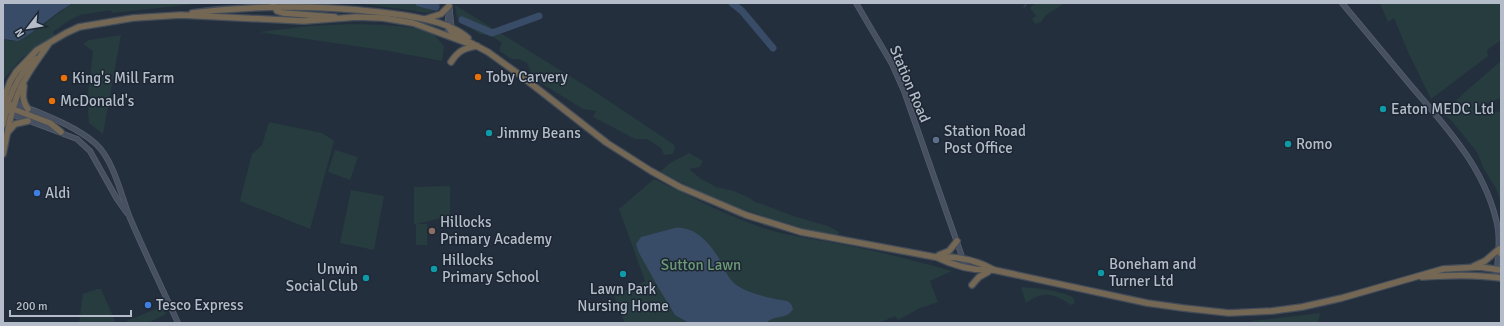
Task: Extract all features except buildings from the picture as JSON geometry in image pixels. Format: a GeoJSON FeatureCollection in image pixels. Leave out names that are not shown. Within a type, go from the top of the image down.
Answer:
{"type":"FeatureCollection","features":[{"type":"Feature","properties":{"kind":"highway"},"geometry":{"type":"LineString","coordinates":[[252,7],[259,3]]}},
{"type":"Feature","properties":{"kind":"highway"},"geometry":{"type":"LineString","coordinates":[[298,3],[310,6]]}},
{"type":"Feature","properties":{"kind":"highway"},"geometry":{"type":"LineString","coordinates":[[277,6],[289,14],[347,18]]}},
{"type":"Feature","properties":{"kind":"highway"},"geometry":{"type":"LineString","coordinates":[[267,20],[276,16],[277,6]]}},
{"type":"Feature","properties":{"kind":"highway"},"geometry":{"type":"LineString","coordinates":[[3,87],[10,82],[32,54],[66,33],[84,26],[133,18],[180,15],[252,7],[310,6],[387,13],[425,19],[477,46],[520,75],[607,143],[659,176],[680,187],[713,202],[746,214],[789,228],[827,237],[935,257],[950,256],[982,264],[994,270],[1114,296],[1183,308],[1229,313],[1272,311],[1302,307],[1443,269],[1470,267],[1499,270]]}},
{"type":"Feature","properties":{"kind":"highway"},"geometry":{"type":"LineString","coordinates":[[425,19],[440,14],[450,7]]}},
{"type":"Feature","properties":{"kind":"highway"},"geometry":{"type":"LineString","coordinates":[[180,15],[309,21],[367,17],[398,20],[450,32],[463,33],[477,46]]}},
{"type":"Feature","properties":{"kind":"highway"},"geometry":{"type":"LineString","coordinates":[[7,106],[50,43]]}},
{"type":"Feature","properties":{"kind":"highway"},"geometry":{"type":"LineString","coordinates":[[451,62],[460,51],[468,47],[477,46]]}},
{"type":"Feature","properties":{"kind":"highway"},"geometry":{"type":"LineString","coordinates":[[3,154],[7,132],[7,106],[24,71],[30,64],[41,56]]}},
{"type":"Feature","properties":{"kind":"highway"},"geometry":{"type":"LineString","coordinates":[[24,81],[22,97],[28,109]]}},
{"type":"Feature","properties":{"kind":"highway"},"geometry":{"type":"LineString","coordinates":[[3,125],[10,82]]}},
{"type":"Feature","properties":{"kind":"highway"},"geometry":{"type":"LineString","coordinates":[[7,106],[50,123],[61,132]]}},
{"type":"Feature","properties":{"kind":"highway"},"geometry":{"type":"LineString","coordinates":[[7,132],[15,124],[28,121]]}},
{"type":"Feature","properties":{"kind":"highway"},"geometry":{"type":"LineString","coordinates":[[935,257],[949,251],[957,241]]}},
{"type":"Feature","properties":{"kind":"highway"},"geometry":{"type":"LineString","coordinates":[[1470,267],[1485,261],[1500,252]]}},
{"type":"Feature","properties":{"kind":"highway"},"geometry":{"type":"LineString","coordinates":[[935,257],[949,264],[966,268],[980,271],[994,270]]}},
{"type":"Feature","properties":{"kind":"highway"},"geometry":{"type":"LineString","coordinates":[[972,285],[979,277],[994,270]]}},
{"type":"Feature","properties":{"kind":"highway"},"geometry":{"type":"LineString","coordinates":[[1412,278],[1457,274],[1498,278]]}},
{"type":"Feature","properties":{"kind":"main road","name":"Station Road"},"geometry":{"type":"LineString","coordinates":[[856,3],[892,64],[904,91],[966,268]]}},
{"type":"Feature","properties":{"kind":"main road"},"geometry":{"type":"LineString","coordinates":[[1342,3],[1461,146],[1481,178],[1489,197],[1498,230],[1500,252],[1498,278]]}},
{"type":"Feature","properties":{"kind":"main road"},"geometry":{"type":"LineString","coordinates":[[450,7],[452,18],[450,32]]}},
{"type":"Feature","properties":{"kind":"main road"},"geometry":{"type":"LineString","coordinates":[[7,106],[28,109],[79,131],[97,145],[103,152],[111,167],[130,217],[178,323]]}},
{"type":"Feature","properties":{"kind":"main road"},"geometry":{"type":"LineString","coordinates":[[7,106],[28,121],[77,139],[90,151],[117,199],[130,217]]}},
{"type":"Feature","properties":{"kind":"green space"},"geometry":{"type":"Polygon","coordinates":[[[73,3],[203,3],[112,13],[111,10],[80,15],[68,21],[53,32],[55,36],[22,58],[3,80],[3,39],[12,41],[26,36],[73,3]]]}},
{"type":"Feature","properties":{"kind":"green space"},"geometry":{"type":"Polygon","coordinates":[[[355,3],[441,3],[434,11],[424,13],[355,3]]]}},
{"type":"Feature","properties":{"kind":"green space"},"geometry":{"type":"Polygon","coordinates":[[[1035,3],[1065,3],[1046,15],[1041,22],[1035,24],[1032,19],[1036,16],[1030,8],[1035,3]]]}},
{"type":"Feature","properties":{"kind":"green space"},"geometry":{"type":"Polygon","coordinates":[[[1380,3],[1501,3],[1501,40],[1487,50],[1488,56],[1431,99],[1409,54],[1394,18],[1388,22],[1380,3]]]}},
{"type":"Feature","properties":{"kind":"green space"},"geometry":{"type":"Polygon","coordinates":[[[455,5],[597,93],[673,144],[675,148],[673,154],[664,155],[661,148],[647,139],[635,139],[593,117],[596,111],[583,109],[539,82],[532,77],[527,63],[518,59],[511,59],[500,51],[502,43],[492,36],[480,34],[460,22],[457,17],[455,5]]]}},
{"type":"Feature","properties":{"kind":"green space"},"geometry":{"type":"Polygon","coordinates":[[[350,24],[407,27],[429,32],[436,37],[444,47],[442,61],[389,51],[259,32],[309,26],[350,24]]]}},
{"type":"Feature","properties":{"kind":"green space"},"geometry":{"type":"Polygon","coordinates":[[[121,35],[103,134],[89,123],[88,111],[90,97],[88,96],[93,51],[83,44],[89,40],[121,35]]]}},
{"type":"Feature","properties":{"kind":"green space"},"geometry":{"type":"Polygon","coordinates":[[[1501,61],[1501,98],[1472,108],[1479,115],[1501,111],[1501,202],[1496,188],[1484,169],[1477,152],[1451,120],[1443,114],[1465,92],[1501,61]]]}},
{"type":"Feature","properties":{"kind":"green space"},"geometry":{"type":"Polygon","coordinates":[[[269,122],[322,133],[334,141],[310,229],[240,201],[252,154],[262,145],[269,122]]]}},
{"type":"Feature","properties":{"kind":"green space"},"geometry":{"type":"Polygon","coordinates":[[[335,150],[358,157],[350,180],[328,172],[335,150]]]}},
{"type":"Feature","properties":{"kind":"green space"},"geometry":{"type":"Polygon","coordinates":[[[689,153],[703,161],[700,167],[689,169],[701,179],[716,187],[734,191],[750,198],[755,202],[796,217],[828,226],[839,232],[837,236],[788,225],[745,210],[698,191],[660,172],[670,163],[689,153]]]}},
{"type":"Feature","properties":{"kind":"green space","name":"Sutton Lawn"},"geometry":{"type":"Polygon","coordinates":[[[654,179],[721,211],[772,231],[868,250],[952,271],[930,281],[938,302],[920,308],[898,320],[895,316],[879,323],[625,323],[614,296],[645,281],[619,209],[654,179]]]}},
{"type":"Feature","properties":{"kind":"green space"},"geometry":{"type":"Polygon","coordinates":[[[450,186],[450,216],[417,224],[427,224],[427,245],[416,245],[416,224],[414,224],[414,187],[450,186]]]}},
{"type":"Feature","properties":{"kind":"green space"},"geometry":{"type":"Polygon","coordinates":[[[351,190],[384,196],[374,250],[340,243],[351,190]]]}},
{"type":"Feature","properties":{"kind":"green space"},"geometry":{"type":"Polygon","coordinates":[[[1021,287],[1054,291],[1073,297],[1075,303],[1071,305],[1060,298],[1044,295],[1038,296],[1026,303],[1021,287]]]}},
{"type":"Feature","properties":{"kind":"green space"},"geometry":{"type":"Polygon","coordinates":[[[101,289],[116,323],[79,323],[83,294],[101,289]]]}},
{"type":"Feature","properties":{"kind":"green space"},"geometry":{"type":"Polygon","coordinates":[[[163,306],[166,314],[148,323],[122,323],[163,306]]]}},
{"type":"Feature","properties":{"kind":"green space"},"geometry":{"type":"Polygon","coordinates":[[[1320,313],[1318,323],[1251,323],[1252,321],[1320,313]]]}},
{"type":"Feature","properties":{"kind":"water"},"geometry":{"type":"Polygon","coordinates":[[[3,3],[73,3],[18,41],[3,39],[3,3]]]}},
{"type":"Feature","properties":{"kind":"water"},"geometry":{"type":"Polygon","coordinates":[[[675,228],[689,230],[702,237],[720,260],[730,279],[739,287],[760,295],[787,301],[791,304],[793,309],[791,312],[788,315],[770,320],[766,323],[689,323],[675,315],[639,253],[636,244],[641,237],[675,228]]]}},
{"type":"Feature","properties":{"kind":"waterway"},"geometry":{"type":"LineString","coordinates":[[419,3],[436,7]]}},
{"type":"Feature","properties":{"kind":"waterway"},"geometry":{"type":"LineString","coordinates":[[732,3],[742,11],[773,48]]}},
{"type":"Feature","properties":{"kind":"waterway"},"geometry":{"type":"LineString","coordinates":[[1024,7],[1027,3]]}},
{"type":"Feature","properties":{"kind":"waterway"},"geometry":{"type":"LineString","coordinates":[[462,20],[492,33],[539,16]]}},
{"type":"Feature","properties":{"kind":"place","name":"Toby Carvery"},"geometry":{"type":"Point","coordinates":[478,77]}},
{"type":"Feature","properties":{"kind":"place","name":"King's Mill Farm"},"geometry":{"type":"Point","coordinates":[64,78]}},
{"type":"Feature","properties":{"kind":"place","name":"McDonald's"},"geometry":{"type":"Point","coordinates":[52,101]}},
{"type":"Feature","properties":{"kind":"place","name":"Eaton MEDC Ltd"},"geometry":{"type":"Point","coordinates":[1383,109]}},
{"type":"Feature","properties":{"kind":"place","name":"Jimmy Beans"},"geometry":{"type":"Point","coordinates":[489,133]}},
{"type":"Feature","properties":{"kind":"place","name":"Station Road Post Office"},"geometry":{"type":"Point","coordinates":[936,140]}},
{"type":"Feature","properties":{"kind":"place","name":"Romo"},"geometry":{"type":"Point","coordinates":[1288,144]}},
{"type":"Feature","properties":{"kind":"place","name":"Aldi"},"geometry":{"type":"Point","coordinates":[37,193]}},
{"type":"Feature","properties":{"kind":"place","name":"Hillocks Primary Academy"},"geometry":{"type":"Point","coordinates":[432,231]}},
{"type":"Feature","properties":{"kind":"place","name":"Hillocks Primary School"},"geometry":{"type":"Point","coordinates":[434,269]}},
{"type":"Feature","properties":{"kind":"place","name":"Boneham and Turner Ltd"},"geometry":{"type":"Point","coordinates":[1101,273]}},
{"type":"Feature","properties":{"kind":"place","name":"Lawn Park Nursing Home"},"geometry":{"type":"Point","coordinates":[623,274]}},
{"type":"Feature","properties":{"kind":"place","name":"Unwin Social Club"},"geometry":{"type":"Point","coordinates":[366,278]}},
{"type":"Feature","properties":{"kind":"place","name":"Tesco Express"},"geometry":{"type":"Point","coordinates":[148,305]}}]}
